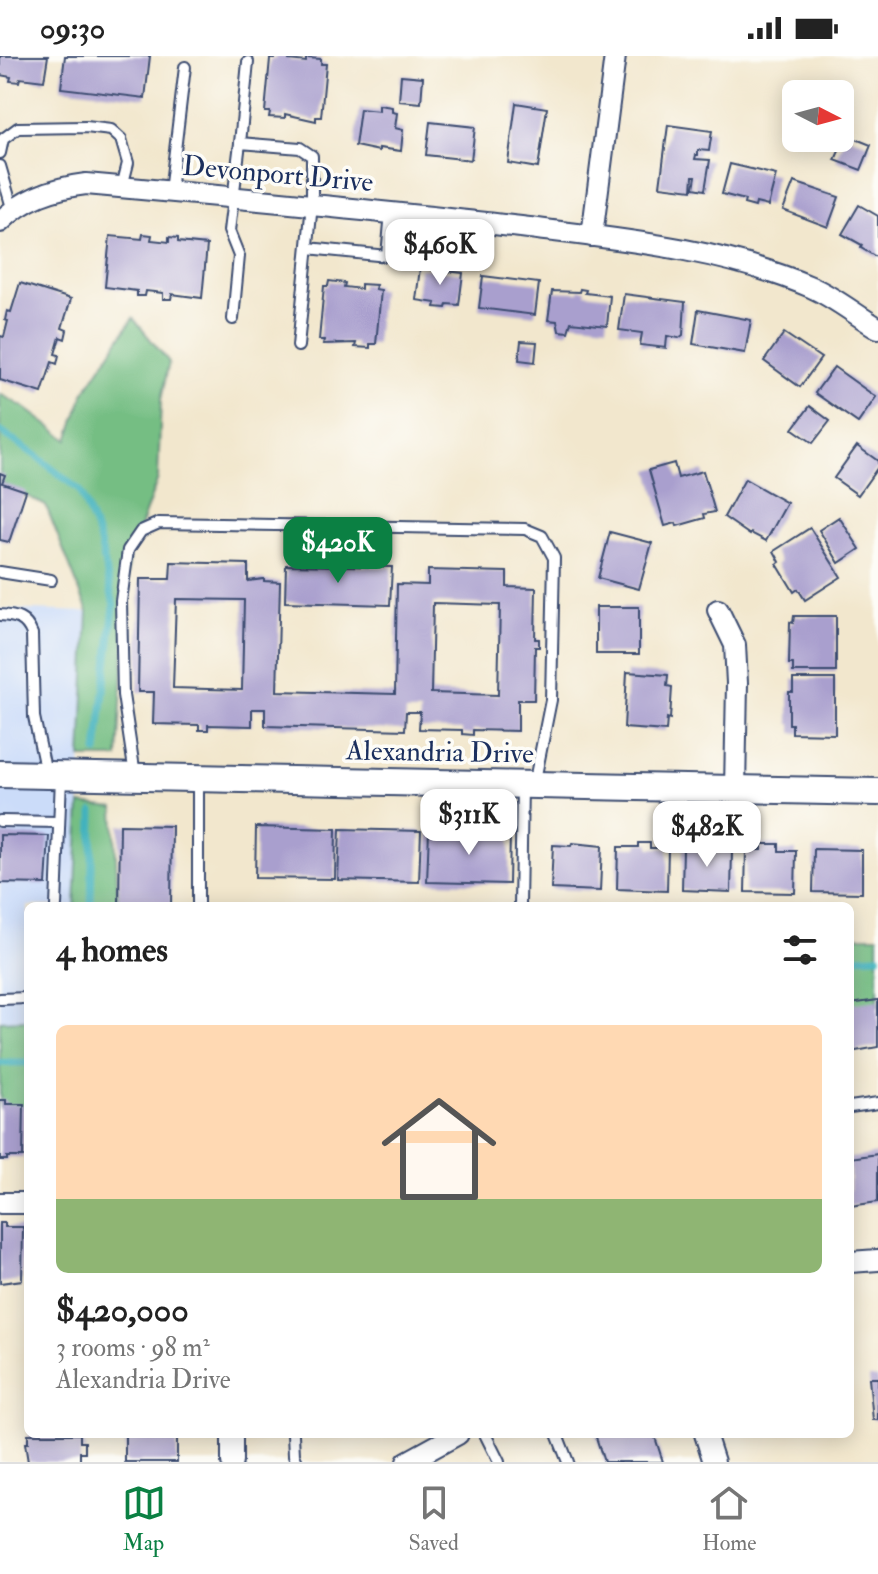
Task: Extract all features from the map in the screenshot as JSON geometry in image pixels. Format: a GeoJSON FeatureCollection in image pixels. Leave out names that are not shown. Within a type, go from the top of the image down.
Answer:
{"type":"FeatureCollection","features":[{"type":"Feature","properties":{"kind":"street"},"geometry":{"type":"LineString","coordinates":[[592,236],[615,56]]}},
{"type":"Feature","properties":{"kind":"street","name":"Devonport Drive"},"geometry":{"type":"LineString","coordinates":[[6,217],[43,193],[86,184],[391,212],[592,236],[749,265],[813,288],[878,328]]}},
{"type":"Feature","properties":{"kind":"street"},"geometry":{"type":"LineString","coordinates":[[718,610],[735,645],[735,789]]}},
{"type":"Feature","properties":{"kind":"street","name":"Alexandria Drive"},"geometry":{"type":"LineString","coordinates":[[0,774],[878,792]]}},
{"type":"Feature","properties":{"kind":"street"},"geometry":{"type":"LineString","coordinates":[[0,1203],[24,1203]]}},
{"type":"Feature","properties":{"kind":"street"},"geometry":{"type":"LineString","coordinates":[[854,1262],[878,1260]]}},
{"type":"Feature","properties":{"kind":"street"},"geometry":{"type":"LineString","coordinates":[[232,1438],[232,1462]]}},
{"type":"Feature","properties":{"kind":"street"},"geometry":{"type":"LineString","coordinates":[[407,1462],[451,1438]]}},
{"type":"Feature","properties":{"kind":"street"},"geometry":{"type":"LineString","coordinates":[[706,1438],[714,1462]]}},
{"type":"Feature","properties":{"kind":"lane"},"geometry":{"type":"LineString","coordinates":[[233,319],[239,256],[229,231],[248,62]]}},
{"type":"Feature","properties":{"kind":"lane"},"geometry":{"type":"LineString","coordinates":[[170,192],[185,67]]}},
{"type":"Feature","properties":{"kind":"lane"},"geometry":{"type":"LineString","coordinates":[[0,153],[3,139],[18,128],[86,127],[111,130],[121,139],[128,163],[122,187]]}},
{"type":"Feature","properties":{"kind":"lane"},"geometry":{"type":"LineString","coordinates":[[240,143],[300,148],[312,156],[312,204],[298,346]]}},
{"type":"Feature","properties":{"kind":"lane"},"geometry":{"type":"LineString","coordinates":[[0,166],[6,217]]}},
{"type":"Feature","properties":{"kind":"lane"},"geometry":{"type":"LineString","coordinates":[[308,248],[387,256],[391,212]]}},
{"type":"Feature","properties":{"kind":"lane"},"geometry":{"type":"LineString","coordinates":[[136,777],[123,695],[121,601],[128,550],[141,531],[159,523],[525,529],[542,536],[554,558],[551,700],[528,785],[520,902]]}},
{"type":"Feature","properties":{"kind":"lane"},"geometry":{"type":"LineString","coordinates":[[0,572],[51,580]]}},
{"type":"Feature","properties":{"kind":"lane"},"geometry":{"type":"LineString","coordinates":[[0,615],[19,617],[29,626],[32,634],[34,717],[54,775],[59,822],[56,902]]}},
{"type":"Feature","properties":{"kind":"lane"},"geometry":{"type":"LineString","coordinates":[[198,778],[198,902]]}},
{"type":"Feature","properties":{"kind":"lane"},"geometry":{"type":"LineString","coordinates":[[0,821],[59,822]]}},
{"type":"Feature","properties":{"kind":"lane"},"geometry":{"type":"LineString","coordinates":[[0,999],[24,998]]}},
{"type":"Feature","properties":{"kind":"lane"},"geometry":{"type":"LineString","coordinates":[[854,1106],[878,1103]]}},
{"type":"Feature","properties":{"kind":"lane"},"geometry":{"type":"LineString","coordinates":[[293,1438],[297,1462]]}},
{"type":"Feature","properties":{"kind":"lane"},"geometry":{"type":"LineString","coordinates":[[487,1438],[499,1462]]}},
{"type":"Feature","properties":{"kind":"lane"},"geometry":{"type":"LineString","coordinates":[[559,1438],[568,1462]]}},
{"type":"Feature","properties":{"kind":"shaded area"},"geometry":{"type":"Polygon","coordinates":[[[0,609],[88,612],[75,902],[24,902],[24,1020],[0,1021],[0,609]]]}},
{"type":"Feature","properties":{"kind":"green space"},"geometry":{"type":"Polygon","coordinates":[[[133,318],[169,362],[161,400],[158,478],[129,557],[118,758],[81,758],[88,612],[46,506],[0,482],[0,394],[25,408],[68,440],[84,393],[133,318]]]}},
{"type":"Feature","properties":{"kind":"green space"},"geometry":{"type":"Polygon","coordinates":[[[80,804],[114,808],[118,902],[75,902],[80,804]]]}},
{"type":"Feature","properties":{"kind":"green space"},"geometry":{"type":"Polygon","coordinates":[[[854,936],[878,936],[878,1006],[854,1009],[854,936]]]}},
{"type":"Feature","properties":{"kind":"green space"},"geometry":{"type":"Polygon","coordinates":[[[24,1020],[24,1108],[0,1107],[0,1021],[24,1020]]]}},
{"type":"Feature","properties":{"kind":"building"},"geometry":{"type":"Polygon","coordinates":[[[0,56],[48,56],[44,81],[20,78],[19,82],[10,81],[11,77],[0,75],[0,56]]]}},
{"type":"Feature","properties":{"kind":"building"},"geometry":{"type":"Polygon","coordinates":[[[65,56],[150,56],[145,98],[61,88],[65,56]]]}},
{"type":"Feature","properties":{"kind":"building"},"geometry":{"type":"Polygon","coordinates":[[[275,56],[306,62],[306,58],[321,59],[321,64],[326,64],[321,117],[316,117],[316,121],[285,114],[285,118],[269,117],[270,112],[265,112],[270,59],[275,59],[275,56]]]}},
{"type":"Feature","properties":{"kind":"building"},"geometry":{"type":"Polygon","coordinates":[[[401,75],[423,77],[421,103],[399,101],[401,75]]]}},
{"type":"Feature","properties":{"kind":"building"},"geometry":{"type":"Polygon","coordinates":[[[516,103],[547,108],[538,168],[508,163],[516,103]]]}},
{"type":"Feature","properties":{"kind":"building"},"geometry":{"type":"Polygon","coordinates":[[[379,105],[392,107],[392,112],[397,113],[395,128],[403,130],[401,151],[355,146],[360,109],[379,111],[379,105]]]}},
{"type":"Feature","properties":{"kind":"building"},"geometry":{"type":"Polygon","coordinates":[[[430,122],[475,127],[471,160],[426,155],[430,122]]]}},
{"type":"Feature","properties":{"kind":"building"},"geometry":{"type":"Polygon","coordinates":[[[668,125],[712,131],[709,151],[698,150],[695,159],[710,160],[705,190],[694,188],[696,176],[693,176],[692,190],[660,186],[668,125]]]}},
{"type":"Feature","properties":{"kind":"building"},"geometry":{"type":"Polygon","coordinates":[[[854,138],[871,145],[861,170],[835,160],[839,152],[854,152],[854,138]]]}},
{"type":"Feature","properties":{"kind":"building"},"geometry":{"type":"Polygon","coordinates":[[[730,164],[776,175],[768,206],[756,203],[755,207],[744,204],[745,200],[722,194],[730,164]]]}},
{"type":"Feature","properties":{"kind":"building"},"geometry":{"type":"Polygon","coordinates":[[[794,182],[839,197],[828,227],[783,210],[794,182]]]}},
{"type":"Feature","properties":{"kind":"building"},"geometry":{"type":"Polygon","coordinates":[[[859,205],[878,216],[878,258],[842,234],[859,205]]]}},
{"type":"Feature","properties":{"kind":"building"},"geometry":{"type":"Polygon","coordinates":[[[143,234],[152,235],[151,240],[169,242],[169,237],[178,238],[178,242],[207,245],[202,298],[172,294],[171,299],[163,299],[163,293],[146,291],[145,296],[137,296],[137,291],[105,287],[110,236],[142,239],[143,234]]]}},
{"type":"Feature","properties":{"kind":"building"},"geometry":{"type":"Polygon","coordinates":[[[420,268],[463,273],[459,305],[435,307],[436,303],[416,300],[420,268]]]}},
{"type":"Feature","properties":{"kind":"building"},"geometry":{"type":"Polygon","coordinates":[[[483,276],[539,283],[535,315],[479,308],[483,276]]]}},
{"type":"Feature","properties":{"kind":"building"},"geometry":{"type":"Polygon","coordinates":[[[329,281],[361,289],[361,284],[376,285],[375,289],[381,290],[376,344],[370,344],[370,348],[355,347],[356,343],[323,344],[324,340],[319,340],[324,286],[328,286],[329,281]]]}},
{"type":"Feature","properties":{"kind":"building"},"geometry":{"type":"Polygon","coordinates":[[[20,283],[71,299],[62,328],[67,330],[65,339],[60,337],[55,354],[59,355],[57,364],[52,362],[42,393],[0,380],[0,336],[4,337],[7,311],[11,312],[20,283]]]}},
{"type":"Feature","properties":{"kind":"building"},"geometry":{"type":"Polygon","coordinates":[[[580,289],[586,290],[585,293],[610,296],[607,326],[571,322],[568,332],[559,331],[557,321],[548,320],[552,291],[579,292],[580,289]]]}},
{"type":"Feature","properties":{"kind":"building"},"geometry":{"type":"Polygon","coordinates":[[[624,294],[685,302],[683,335],[679,338],[667,336],[666,348],[640,345],[642,333],[619,330],[624,294]]]}},
{"type":"Feature","properties":{"kind":"building"},"geometry":{"type":"Polygon","coordinates":[[[698,310],[751,320],[745,353],[693,344],[698,310]]]}},
{"type":"Feature","properties":{"kind":"building"},"geometry":{"type":"Polygon","coordinates":[[[784,333],[821,358],[800,387],[764,361],[784,333]]]}},
{"type":"Feature","properties":{"kind":"building"},"geometry":{"type":"Polygon","coordinates":[[[521,341],[537,342],[535,362],[519,360],[521,341]]]}},
{"type":"Feature","properties":{"kind":"building"},"geometry":{"type":"Polygon","coordinates":[[[834,367],[876,397],[858,423],[815,393],[834,367]]]}},
{"type":"Feature","properties":{"kind":"building"},"geometry":{"type":"Polygon","coordinates":[[[810,406],[830,421],[813,443],[793,429],[810,406]]]}},
{"type":"Feature","properties":{"kind":"building"},"geometry":{"type":"Polygon","coordinates":[[[857,446],[878,461],[878,467],[858,495],[834,478],[857,446]]]}},
{"type":"Feature","properties":{"kind":"building"},"geometry":{"type":"Polygon","coordinates":[[[674,463],[678,478],[703,471],[715,512],[677,526],[676,523],[665,526],[649,470],[674,463]]]}},
{"type":"Feature","properties":{"kind":"building"},"geometry":{"type":"Polygon","coordinates":[[[0,473],[5,475],[2,483],[26,491],[9,542],[0,540],[0,473]]]}},
{"type":"Feature","properties":{"kind":"building"},"geometry":{"type":"Polygon","coordinates":[[[745,479],[787,503],[766,541],[750,535],[724,517],[745,479]]]}},
{"type":"Feature","properties":{"kind":"building"},"geometry":{"type":"Polygon","coordinates":[[[839,517],[860,549],[839,563],[819,530],[839,517]]]}},
{"type":"Feature","properties":{"kind":"building"},"geometry":{"type":"Polygon","coordinates":[[[810,528],[841,577],[805,600],[798,589],[794,592],[777,564],[780,562],[774,551],[810,528]]]}},
{"type":"Feature","properties":{"kind":"building"},"geometry":{"type":"Polygon","coordinates":[[[610,532],[652,543],[639,589],[598,578],[610,532]]]}},
{"type":"Feature","properties":{"kind":"building"},"geometry":{"type":"Polygon","coordinates":[[[171,562],[248,564],[248,581],[264,579],[280,582],[277,691],[395,694],[397,584],[428,585],[428,570],[507,572],[507,587],[536,588],[535,639],[539,639],[539,647],[535,647],[534,700],[518,700],[518,731],[473,730],[473,735],[462,734],[462,730],[419,729],[420,712],[406,712],[405,730],[265,726],[265,709],[252,709],[252,726],[208,725],[208,730],[199,730],[199,725],[153,724],[154,692],[138,692],[140,579],[170,579],[171,562]],[[176,599],[173,688],[242,690],[244,600],[176,599]],[[433,603],[431,693],[498,695],[500,605],[433,603]]]}},
{"type":"Feature","properties":{"kind":"building"},"geometry":{"type":"Polygon","coordinates":[[[286,565],[392,567],[390,605],[285,602],[286,565]]]}},
{"type":"Feature","properties":{"kind":"building"},"geometry":{"type":"Polygon","coordinates":[[[596,607],[639,607],[639,654],[596,654],[596,607]]]}},
{"type":"Feature","properties":{"kind":"building"},"geometry":{"type":"Polygon","coordinates":[[[794,616],[836,616],[836,672],[793,672],[793,664],[789,664],[790,622],[793,623],[794,616]]]}},
{"type":"Feature","properties":{"kind":"building"},"geometry":{"type":"Polygon","coordinates":[[[627,672],[668,675],[667,686],[672,687],[666,731],[624,728],[627,672]]]}},
{"type":"Feature","properties":{"kind":"building"},"geometry":{"type":"Polygon","coordinates":[[[793,679],[835,679],[835,734],[792,733],[789,692],[793,692],[793,679]]]}},
{"type":"Feature","properties":{"kind":"building"},"geometry":{"type":"Polygon","coordinates":[[[120,825],[172,826],[171,902],[119,902],[120,825]]]}},
{"type":"Feature","properties":{"kind":"building"},"geometry":{"type":"Polygon","coordinates":[[[256,827],[336,829],[335,879],[255,878],[256,827]]]}},
{"type":"Feature","properties":{"kind":"building"},"geometry":{"type":"Polygon","coordinates":[[[340,829],[421,831],[419,882],[338,880],[340,829]]]}},
{"type":"Feature","properties":{"kind":"building"},"geometry":{"type":"Polygon","coordinates":[[[429,830],[510,832],[509,884],[427,882],[429,830]]]}},
{"type":"Feature","properties":{"kind":"building"},"geometry":{"type":"Polygon","coordinates":[[[0,835],[49,836],[46,884],[0,883],[0,835]]]}},
{"type":"Feature","properties":{"kind":"building"},"geometry":{"type":"Polygon","coordinates":[[[699,842],[715,843],[715,850],[732,850],[731,892],[682,890],[683,848],[699,849],[699,842]]]}},
{"type":"Feature","properties":{"kind":"building"},"geometry":{"type":"Polygon","coordinates":[[[572,843],[602,846],[600,891],[551,889],[553,845],[571,846],[572,843]]]}},
{"type":"Feature","properties":{"kind":"building"},"geometry":{"type":"Polygon","coordinates":[[[638,843],[650,843],[650,848],[668,848],[667,891],[617,889],[618,847],[638,847],[638,843]]]}},
{"type":"Feature","properties":{"kind":"building"},"geometry":{"type":"Polygon","coordinates":[[[762,844],[779,844],[779,851],[796,851],[795,893],[745,892],[746,850],[762,850],[762,844]]]}},
{"type":"Feature","properties":{"kind":"building"},"geometry":{"type":"Polygon","coordinates":[[[814,849],[862,850],[862,893],[813,892],[814,849]]]}},
{"type":"Feature","properties":{"kind":"building"},"geometry":{"type":"Polygon","coordinates":[[[878,1000],[878,1047],[854,1051],[854,1003],[878,1000]]]}},
{"type":"Feature","properties":{"kind":"building"},"geometry":{"type":"Polygon","coordinates":[[[0,1100],[6,1100],[6,1104],[24,1104],[23,1157],[0,1160],[0,1100]]]}},
{"type":"Feature","properties":{"kind":"building"},"geometry":{"type":"Polygon","coordinates":[[[878,1154],[878,1202],[854,1205],[854,1157],[878,1154]]]}},
{"type":"Feature","properties":{"kind":"building"},"geometry":{"type":"Polygon","coordinates":[[[0,1223],[5,1223],[5,1227],[23,1227],[22,1280],[0,1283],[0,1223]]]}},
{"type":"Feature","properties":{"kind":"building"},"geometry":{"type":"Polygon","coordinates":[[[869,1378],[878,1378],[878,1420],[873,1420],[869,1378]]]}},
{"type":"Feature","properties":{"kind":"building"},"geometry":{"type":"Polygon","coordinates":[[[28,1438],[80,1438],[80,1442],[85,1442],[85,1452],[80,1452],[80,1462],[28,1462],[25,1443],[28,1443],[28,1438]]]}},
{"type":"Feature","properties":{"kind":"building"},"geometry":{"type":"Polygon","coordinates":[[[125,1438],[177,1438],[177,1462],[125,1462],[125,1438]]]}},
{"type":"Feature","properties":{"kind":"building"},"geometry":{"type":"Polygon","coordinates":[[[596,1438],[655,1438],[663,1462],[604,1462],[596,1438]]]}},
{"type":"Feature","properties":{"kind":"waterway"},"geometry":{"type":"LineString","coordinates":[[0,431],[79,490],[99,538],[114,606],[97,752]]}},
{"type":"Feature","properties":{"kind":"waterway"},"geometry":{"type":"LineString","coordinates":[[91,902],[93,812]]}},
{"type":"Feature","properties":{"kind":"waterway"},"geometry":{"type":"LineString","coordinates":[[854,957],[878,956]]}},
{"type":"Feature","properties":{"kind":"waterway"},"geometry":{"type":"LineString","coordinates":[[0,1063],[24,1063]]}}]}
